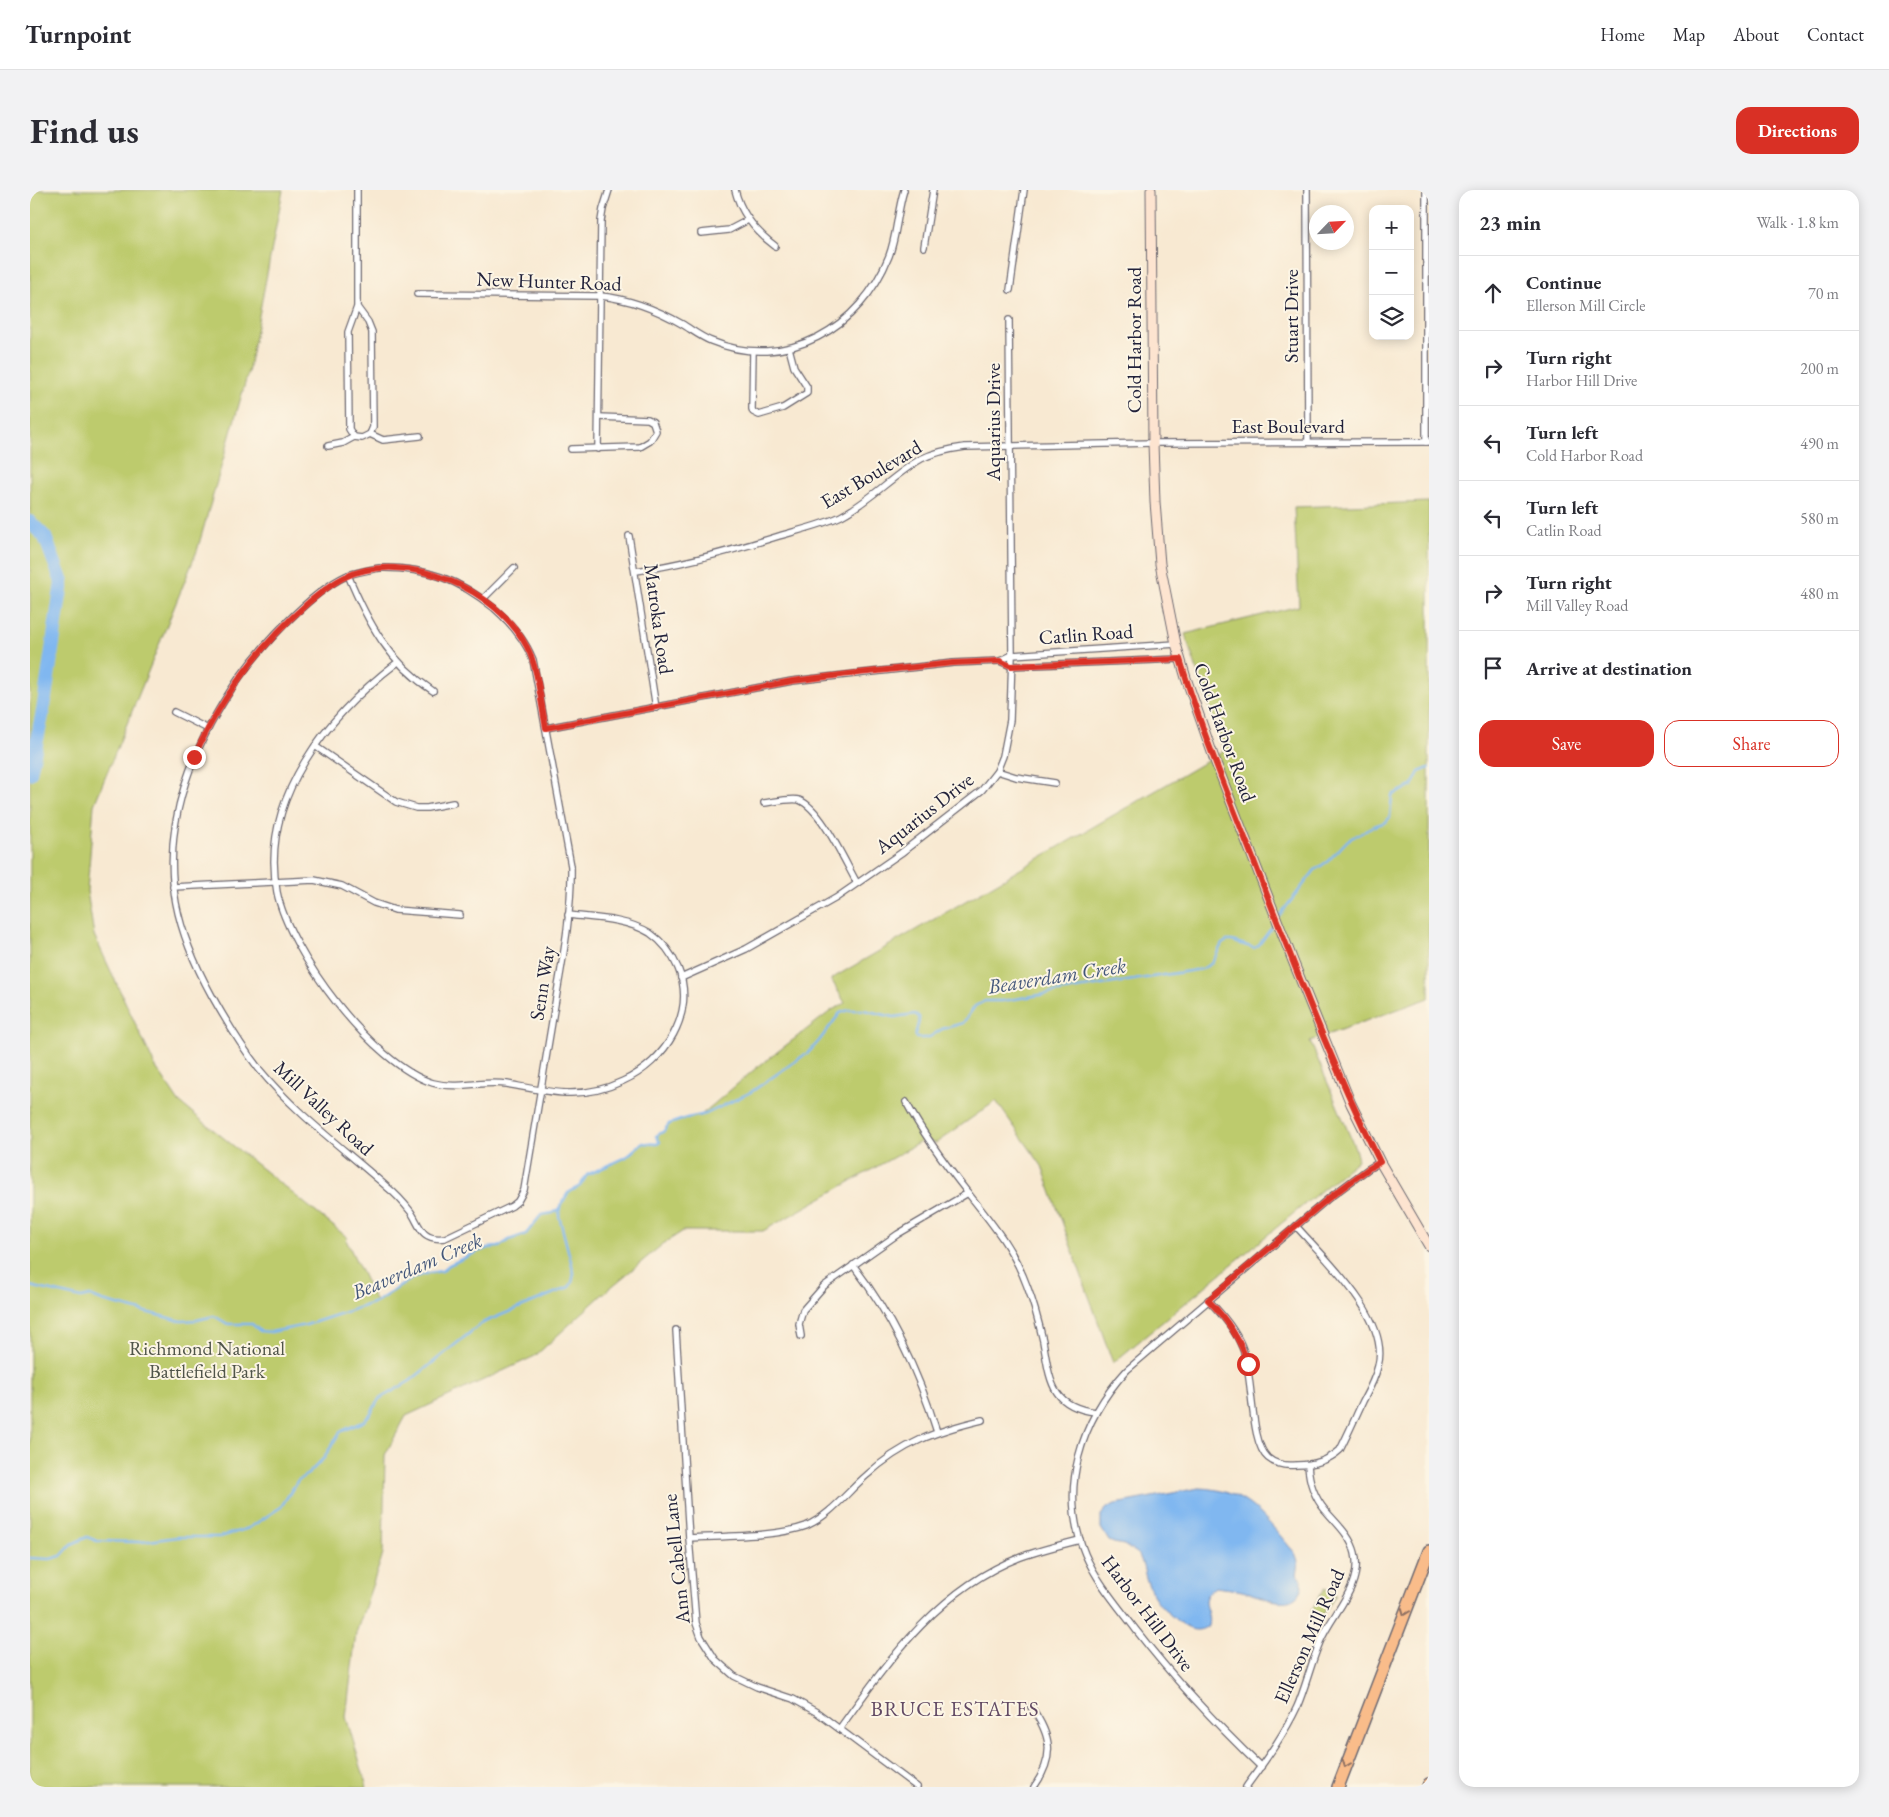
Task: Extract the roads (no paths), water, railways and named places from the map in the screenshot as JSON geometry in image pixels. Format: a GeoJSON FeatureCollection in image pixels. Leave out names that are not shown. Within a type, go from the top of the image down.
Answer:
{"type":"FeatureCollection","features":[{"type":"Feature","properties":{"kind":"highway"},"geometry":{"type":"LineString","coordinates":[[1338,1787],[1429,1551]]}},
{"type":"Feature","properties":{"kind":"main road","name":"Cold Harbor Road"},"geometry":{"type":"LineString","coordinates":[[1151,190],[1152,443],[1160,564],[1176,644],[1214,758],[1292,961],[1351,1104],[1380,1162],[1429,1246]]}},
{"type":"Feature","properties":{"kind":"street"},"geometry":{"type":"LineString","coordinates":[[354,437],[349,429],[348,332],[357,307],[357,190]]}},
{"type":"Feature","properties":{"kind":"street"},"geometry":{"type":"LineString","coordinates":[[598,449],[601,220],[609,190]]}},
{"type":"Feature","properties":{"kind":"street"},"geometry":{"type":"LineString","coordinates":[[734,190],[748,220],[765,239],[775,246]]}},
{"type":"Feature","properties":{"kind":"street","name":"New Hunter Road"},"geometry":{"type":"LineString","coordinates":[[417,294],[600,296],[617,298],[645,305],[709,340],[730,348],[753,351],[789,348],[806,343],[830,330],[855,310],[869,292],[883,270],[889,255],[904,190]]}},
{"type":"Feature","properties":{"kind":"street"},"geometry":{"type":"LineString","coordinates":[[924,247],[933,190]]}},
{"type":"Feature","properties":{"kind":"street"},"geometry":{"type":"LineString","coordinates":[[1010,290],[1024,190]]}},
{"type":"Feature","properties":{"kind":"street","name":"Stuart Drive"},"geometry":{"type":"LineString","coordinates":[[1307,190],[1308,442]]}},
{"type":"Feature","properties":{"kind":"street"},"geometry":{"type":"LineString","coordinates":[[1426,190],[1428,442]]}},
{"type":"Feature","properties":{"kind":"street"},"geometry":{"type":"LineString","coordinates":[[701,233],[729,230],[748,220]]}},
{"type":"Feature","properties":{"kind":"street"},"geometry":{"type":"LineString","coordinates":[[328,446],[343,444],[354,437],[362,438],[370,434],[373,428],[371,384],[372,332],[368,322],[357,307]]}},
{"type":"Feature","properties":{"kind":"street","name":"Aquarius Drive"},"geometry":{"type":"LineString","coordinates":[[682,978],[746,949],[836,898],[901,853],[982,790],[997,771],[1008,738],[1012,655],[1009,320]]}},
{"type":"Feature","properties":{"kind":"street"},"geometry":{"type":"LineString","coordinates":[[753,351],[752,409],[753,412],[759,415],[783,408],[807,393],[807,387],[794,367],[789,348]]}},
{"type":"Feature","properties":{"kind":"street"},"geometry":{"type":"LineString","coordinates":[[571,449],[640,447],[650,442],[656,431],[655,426],[648,419],[599,417]]}},
{"type":"Feature","properties":{"kind":"street"},"geometry":{"type":"LineString","coordinates":[[370,434],[383,440],[420,436]]}},
{"type":"Feature","properties":{"kind":"street","name":"East Boulevard"},"geometry":{"type":"LineString","coordinates":[[636,571],[674,565],[721,554],[839,517],[911,466],[936,453],[965,447],[1152,443],[1428,442]]}},
{"type":"Feature","properties":{"kind":"street","name":"Matroka Road"},"geometry":{"type":"LineString","coordinates":[[629,536],[656,708]]}},
{"type":"Feature","properties":{"kind":"street","name":"Mill Valley Road"},"geometry":{"type":"LineString","coordinates":[[482,1220],[445,1238],[432,1238],[426,1235],[402,1200],[320,1130],[259,1069],[239,1042],[207,986],[184,934],[173,887],[173,847],[179,804],[194,757],[228,694],[279,631],[317,596],[348,575],[379,568],[424,572],[466,587],[483,599],[516,630],[529,649],[533,660],[546,728]]}},
{"type":"Feature","properties":{"kind":"street"},"geometry":{"type":"LineString","coordinates":[[483,599],[514,568]]}},
{"type":"Feature","properties":{"kind":"street"},"geometry":{"type":"LineString","coordinates":[[348,575],[369,620],[381,640],[409,674],[433,691]]}},
{"type":"Feature","properties":{"kind":"street","name":"Catlin Road"},"geometry":{"type":"LineString","coordinates":[[546,728],[792,681],[953,663],[1000,661],[1012,655],[1176,644]]}},
{"type":"Feature","properties":{"kind":"street","name":"Catlin Road"},"geometry":{"type":"LineString","coordinates":[[1000,661],[1011,666],[1180,659]]}},
{"type":"Feature","properties":{"kind":"street"},"geometry":{"type":"LineString","coordinates":[[398,662],[359,694],[343,710],[314,746],[292,785],[279,822],[275,849],[276,882],[286,921],[311,966],[339,1006],[369,1039],[387,1055],[417,1076],[439,1084],[463,1086],[504,1084],[562,1094],[598,1091],[626,1080],[648,1066],[668,1042],[681,1017],[684,996],[682,978],[668,951],[650,934],[630,924],[568,915]]}},
{"type":"Feature","properties":{"kind":"street"},"geometry":{"type":"LineString","coordinates":[[174,712],[208,729]]}},
{"type":"Feature","properties":{"kind":"street","name":"Senn Way"},"geometry":{"type":"LineString","coordinates":[[482,1220],[512,1206],[522,1195],[568,915],[571,866],[546,728]]}},
{"type":"Feature","properties":{"kind":"street"},"geometry":{"type":"LineString","coordinates":[[314,746],[396,802],[416,808],[428,808],[453,803]]}},
{"type":"Feature","properties":{"kind":"street"},"geometry":{"type":"LineString","coordinates":[[997,771],[1016,777],[1055,783]]}},
{"type":"Feature","properties":{"kind":"street"},"geometry":{"type":"LineString","coordinates":[[764,803],[798,800],[813,809],[823,822],[857,883]]}},
{"type":"Feature","properties":{"kind":"street"},"geometry":{"type":"LineString","coordinates":[[173,887],[300,880],[328,882],[355,892],[382,907],[395,910],[460,915]]}},
{"type":"Feature","properties":{"kind":"street"},"geometry":{"type":"LineString","coordinates":[[906,1102],[935,1149],[1002,1235],[1019,1266],[1035,1309],[1048,1374],[1056,1392],[1065,1402],[1076,1408],[1096,1412]]}},
{"type":"Feature","properties":{"kind":"street","name":"Harbor Hill Drive"},"geometry":{"type":"LineString","coordinates":[[1261,1767],[1193,1698],[1146,1642],[1093,1570],[1080,1540],[1074,1508],[1074,1475],[1082,1442],[1096,1412],[1106,1394],[1127,1370],[1337,1192],[1380,1162]]}},
{"type":"Feature","properties":{"kind":"street"},"geometry":{"type":"LineString","coordinates":[[801,1336],[799,1324],[805,1307],[824,1286],[898,1234],[968,1193]]}},
{"type":"Feature","properties":{"kind":"street"},"geometry":{"type":"LineString","coordinates":[[1208,1300],[1230,1325],[1242,1347],[1250,1377],[1257,1437],[1261,1449],[1269,1459],[1277,1464],[1308,1465],[1333,1456],[1340,1450],[1372,1383],[1378,1366],[1380,1341],[1374,1324],[1360,1301],[1296,1226]]}},
{"type":"Feature","properties":{"kind":"street"},"geometry":{"type":"LineString","coordinates":[[853,1265],[879,1301],[904,1344],[928,1400],[937,1432]]}},
{"type":"Feature","properties":{"kind":"street","name":"Ann Cabell Lane"},"geometry":{"type":"LineString","coordinates":[[676,1330],[689,1538],[696,1623],[701,1637],[715,1659],[729,1672],[745,1682],[793,1699],[818,1713],[917,1787]]}},
{"type":"Feature","properties":{"kind":"street"},"geometry":{"type":"LineString","coordinates":[[689,1538],[784,1532],[805,1526],[827,1513],[862,1479],[886,1459],[906,1447],[937,1432],[982,1420]]}},
{"type":"Feature","properties":{"kind":"street","name":"Ellerson Mill Road"},"geometry":{"type":"LineString","coordinates":[[1246,1787],[1261,1767],[1296,1708],[1320,1641],[1350,1590],[1356,1574],[1356,1563],[1352,1545],[1318,1500],[1310,1482],[1308,1465]]}},
{"type":"Feature","properties":{"kind":"street"},"geometry":{"type":"LineString","coordinates":[[840,1728],[907,1639],[943,1603],[963,1588],[1007,1564],[1080,1540]]}},
{"type":"Feature","properties":{"kind":"street"},"geometry":{"type":"LineString","coordinates":[[1031,1707],[1045,1730],[1049,1749],[1047,1765],[1034,1787]]}},
{"type":"Feature","properties":{"kind":"water"},"geometry":{"type":"Polygon","coordinates":[[[1199,1488],[1231,1494],[1243,1500],[1265,1518],[1295,1553],[1298,1564],[1297,1574],[1303,1586],[1299,1595],[1292,1600],[1276,1601],[1242,1591],[1215,1587],[1209,1592],[1205,1601],[1209,1620],[1208,1626],[1197,1630],[1183,1625],[1165,1609],[1156,1599],[1150,1588],[1139,1555],[1124,1545],[1109,1541],[1101,1528],[1101,1515],[1107,1508],[1115,1504],[1199,1488]]]}},
{"type":"Feature","properties":{"kind":"waterway"},"geometry":{"type":"LineString","coordinates":[[30,522],[45,537],[62,582],[43,711],[30,773]]}},
{"type":"Feature","properties":{"kind":"waterway","name":"Beaverdam Creek"},"geometry":{"type":"LineString","coordinates":[[1279,916],[1315,870],[1328,861],[1348,840],[1374,826],[1386,822],[1390,817],[1392,795],[1412,786],[1419,772],[1429,768]]}},
{"type":"Feature","properties":{"kind":"waterway","name":"Beaverdam Creek"},"geometry":{"type":"LineString","coordinates":[[30,1286],[81,1298],[90,1296],[102,1301],[181,1321],[214,1316],[228,1324],[252,1324],[260,1331],[271,1332],[306,1325],[376,1302],[413,1278],[442,1271],[449,1265],[477,1252],[499,1247],[509,1240],[526,1234],[541,1215],[558,1210],[568,1193],[580,1186],[587,1175],[626,1157],[642,1143],[657,1144],[660,1142],[656,1136],[664,1131],[669,1124],[706,1114],[751,1092],[810,1051],[840,1013],[849,1010],[864,1010],[894,1017],[915,1014],[919,1017],[916,1038],[928,1038],[942,1029],[963,1023],[975,1006],[985,1001],[1002,1001],[1202,969],[1212,963],[1222,944],[1232,941],[1254,948],[1258,946],[1275,923]]}},
{"type":"Feature","properties":{"kind":"waterway"},"geometry":{"type":"LineString","coordinates":[[30,1558],[50,1559],[61,1556],[72,1544],[87,1537],[97,1541],[141,1542],[177,1537],[220,1537],[249,1528],[281,1507],[298,1480],[308,1474],[324,1458],[340,1432],[364,1421],[379,1399],[410,1381],[482,1323],[569,1287],[574,1273],[559,1216],[560,1208]]}},
{"type":"Feature","properties":{"kind":"district","name":"BRUCE ESTATES"},"geometry":{"type":"Point","coordinates":[955,1709]}},
{"type":"Feature","properties":{"kind":"park label","name":"Richmond National Battlefield Park"},"geometry":{"type":"Point","coordinates":[207,1360]}}]}
